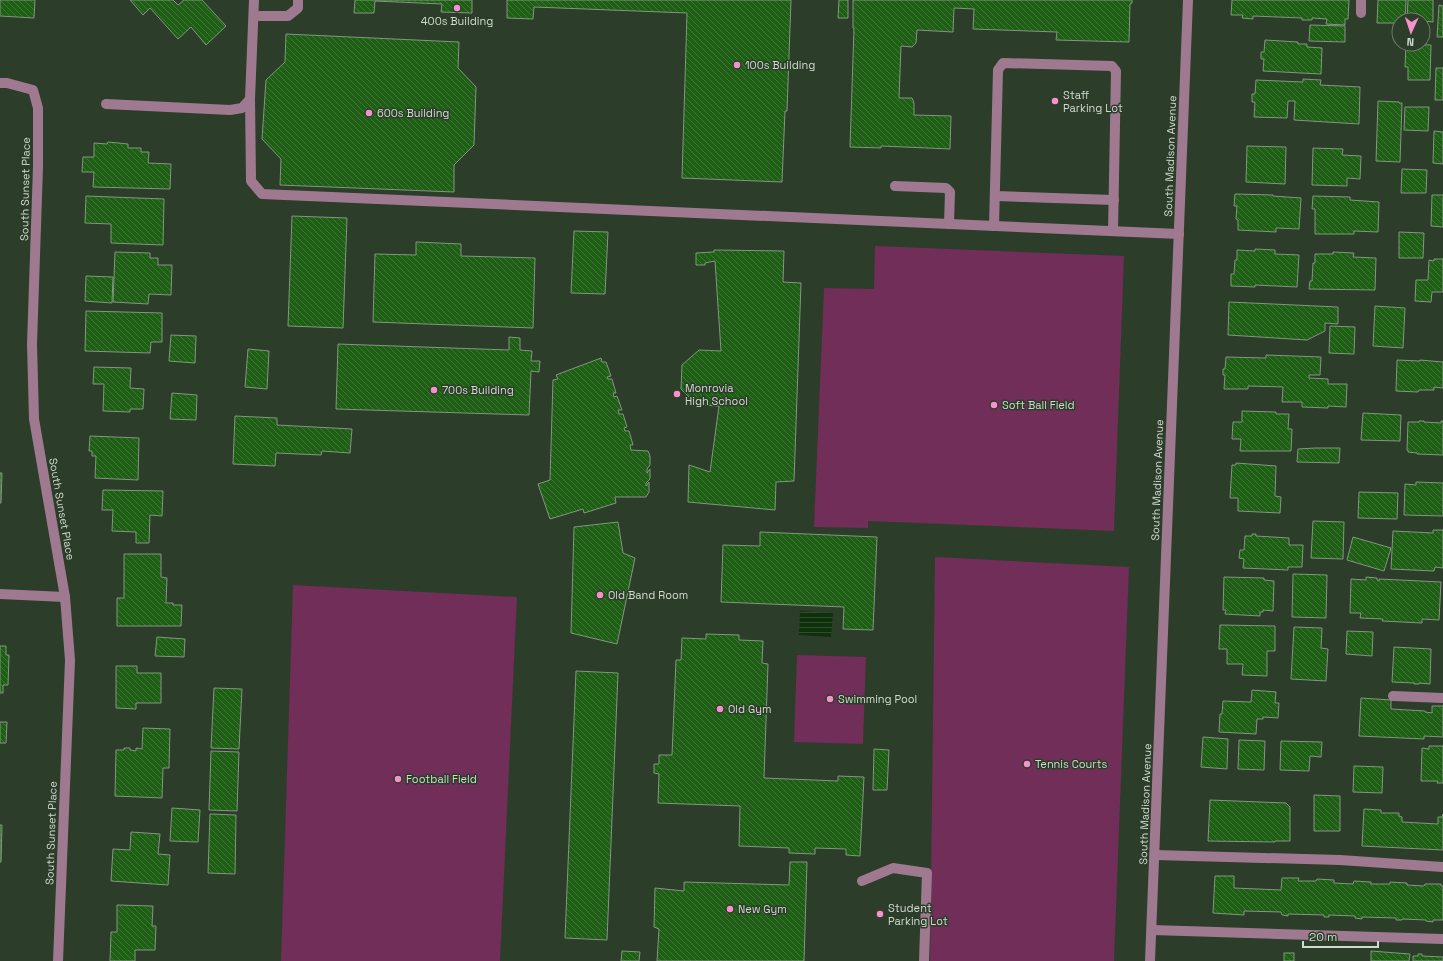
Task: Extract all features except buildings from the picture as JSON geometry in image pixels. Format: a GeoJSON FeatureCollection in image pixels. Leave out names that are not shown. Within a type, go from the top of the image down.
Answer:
{"type":"FeatureCollection","features":[{"type":"Feature","properties":{"kind":"street"},"geometry":{"type":"LineString","coordinates":[[254,0],[250,99],[251,181],[262,194],[1179,234]]}},
{"type":"Feature","properties":{"kind":"street"},"geometry":{"type":"LineString","coordinates":[[254,16],[288,16],[298,8],[298,0]]}},
{"type":"Feature","properties":{"kind":"street","name":"South Madison Avenue"},"geometry":{"type":"LineString","coordinates":[[1150,961],[1188,0]]}},
{"type":"Feature","properties":{"kind":"street"},"geometry":{"type":"LineString","coordinates":[[1361,0],[1361,13]]}},
{"type":"Feature","properties":{"kind":"street"},"geometry":{"type":"LineString","coordinates":[[994,226],[998,70],[1003,63],[1112,66],[1116,71],[1113,231]]}},
{"type":"Feature","properties":{"kind":"street","name":"South Sunset Place"},"geometry":{"type":"LineString","coordinates":[[3,83],[33,90],[38,108],[38,167],[32,344],[34,419],[65,597],[70,660],[58,961]]}},
{"type":"Feature","properties":{"kind":"street"},"geometry":{"type":"LineString","coordinates":[[106,104],[230,110],[242,108],[250,99]]}},
{"type":"Feature","properties":{"kind":"street"},"geometry":{"type":"LineString","coordinates":[[895,186],[946,188],[950,192],[949,224]]}},
{"type":"Feature","properties":{"kind":"street"},"geometry":{"type":"LineString","coordinates":[[995,196],[1114,200]]}},
{"type":"Feature","properties":{"kind":"street"},"geometry":{"type":"LineString","coordinates":[[0,594],[65,597]]}},
{"type":"Feature","properties":{"kind":"street"},"geometry":{"type":"LineString","coordinates":[[1393,696],[1443,698]]}},
{"type":"Feature","properties":{"kind":"street"},"geometry":{"type":"LineString","coordinates":[[1155,855],[1340,860],[1443,867]]}},
{"type":"Feature","properties":{"kind":"street"},"geometry":{"type":"LineString","coordinates":[[862,881],[893,868],[927,874],[924,961]]}},
{"type":"Feature","properties":{"kind":"street"},"geometry":{"type":"LineString","coordinates":[[1152,930],[1443,939]]}},
{"type":"Feature","properties":{"kind":"shaded area","name":"Soft Ball Field"},"geometry":{"type":"Polygon","coordinates":[[[875,246],[1124,256],[1114,531],[868,521],[868,528],[814,527],[824,288],[874,289],[875,246]]]}},
{"type":"Feature","properties":{"kind":"shaded area","name":"Tennis Courts"},"geometry":{"type":"Polygon","coordinates":[[[935,557],[1129,567],[1114,961],[930,961],[935,557]]]}},
{"type":"Feature","properties":{"kind":"shaded area","name":"Football Field"},"geometry":{"type":"Polygon","coordinates":[[[293,585],[517,597],[500,961],[281,961],[293,585]]]}},
{"type":"Feature","properties":{"kind":"shaded area"},"geometry":{"type":"Polygon","coordinates":[[[800,611],[833,613],[831,637],[799,635],[800,611]]]}},
{"type":"Feature","properties":{"kind":"shaded area","name":"Swimming Pool"},"geometry":{"type":"Polygon","coordinates":[[[797,655],[866,657],[863,744],[794,742],[797,655]]]}},
{"type":"Feature","properties":{"kind":"place","name":"400s Building"},"geometry":{"type":"Point","coordinates":[457,8]}},
{"type":"Feature","properties":{"kind":"place","name":"100s Building"},"geometry":{"type":"Point","coordinates":[737,65]}},
{"type":"Feature","properties":{"kind":"place","name":"Staff Parking Lot"},"geometry":{"type":"Point","coordinates":[1055,101]}},
{"type":"Feature","properties":{"kind":"place","name":"600s Building"},"geometry":{"type":"Point","coordinates":[369,113]}},
{"type":"Feature","properties":{"kind":"place","name":"700s Building"},"geometry":{"type":"Point","coordinates":[434,390]}},
{"type":"Feature","properties":{"kind":"place","name":"Monrovia High School"},"geometry":{"type":"Point","coordinates":[677,394]}},
{"type":"Feature","properties":{"kind":"place","name":"Soft Ball Field"},"geometry":{"type":"Point","coordinates":[994,405]}},
{"type":"Feature","properties":{"kind":"place","name":"Old Band Room"},"geometry":{"type":"Point","coordinates":[600,595]}},
{"type":"Feature","properties":{"kind":"place","name":"Swimming Pool"},"geometry":{"type":"Point","coordinates":[830,699]}},
{"type":"Feature","properties":{"kind":"place","name":"Old Gym"},"geometry":{"type":"Point","coordinates":[720,709]}},
{"type":"Feature","properties":{"kind":"place","name":"Tennis Courts"},"geometry":{"type":"Point","coordinates":[1027,764]}},
{"type":"Feature","properties":{"kind":"place","name":"Football Field"},"geometry":{"type":"Point","coordinates":[398,779]}},
{"type":"Feature","properties":{"kind":"place","name":"New Gym"},"geometry":{"type":"Point","coordinates":[730,909]}},
{"type":"Feature","properties":{"kind":"place","name":"Student Parking Lot"},"geometry":{"type":"Point","coordinates":[880,914]}}]}
